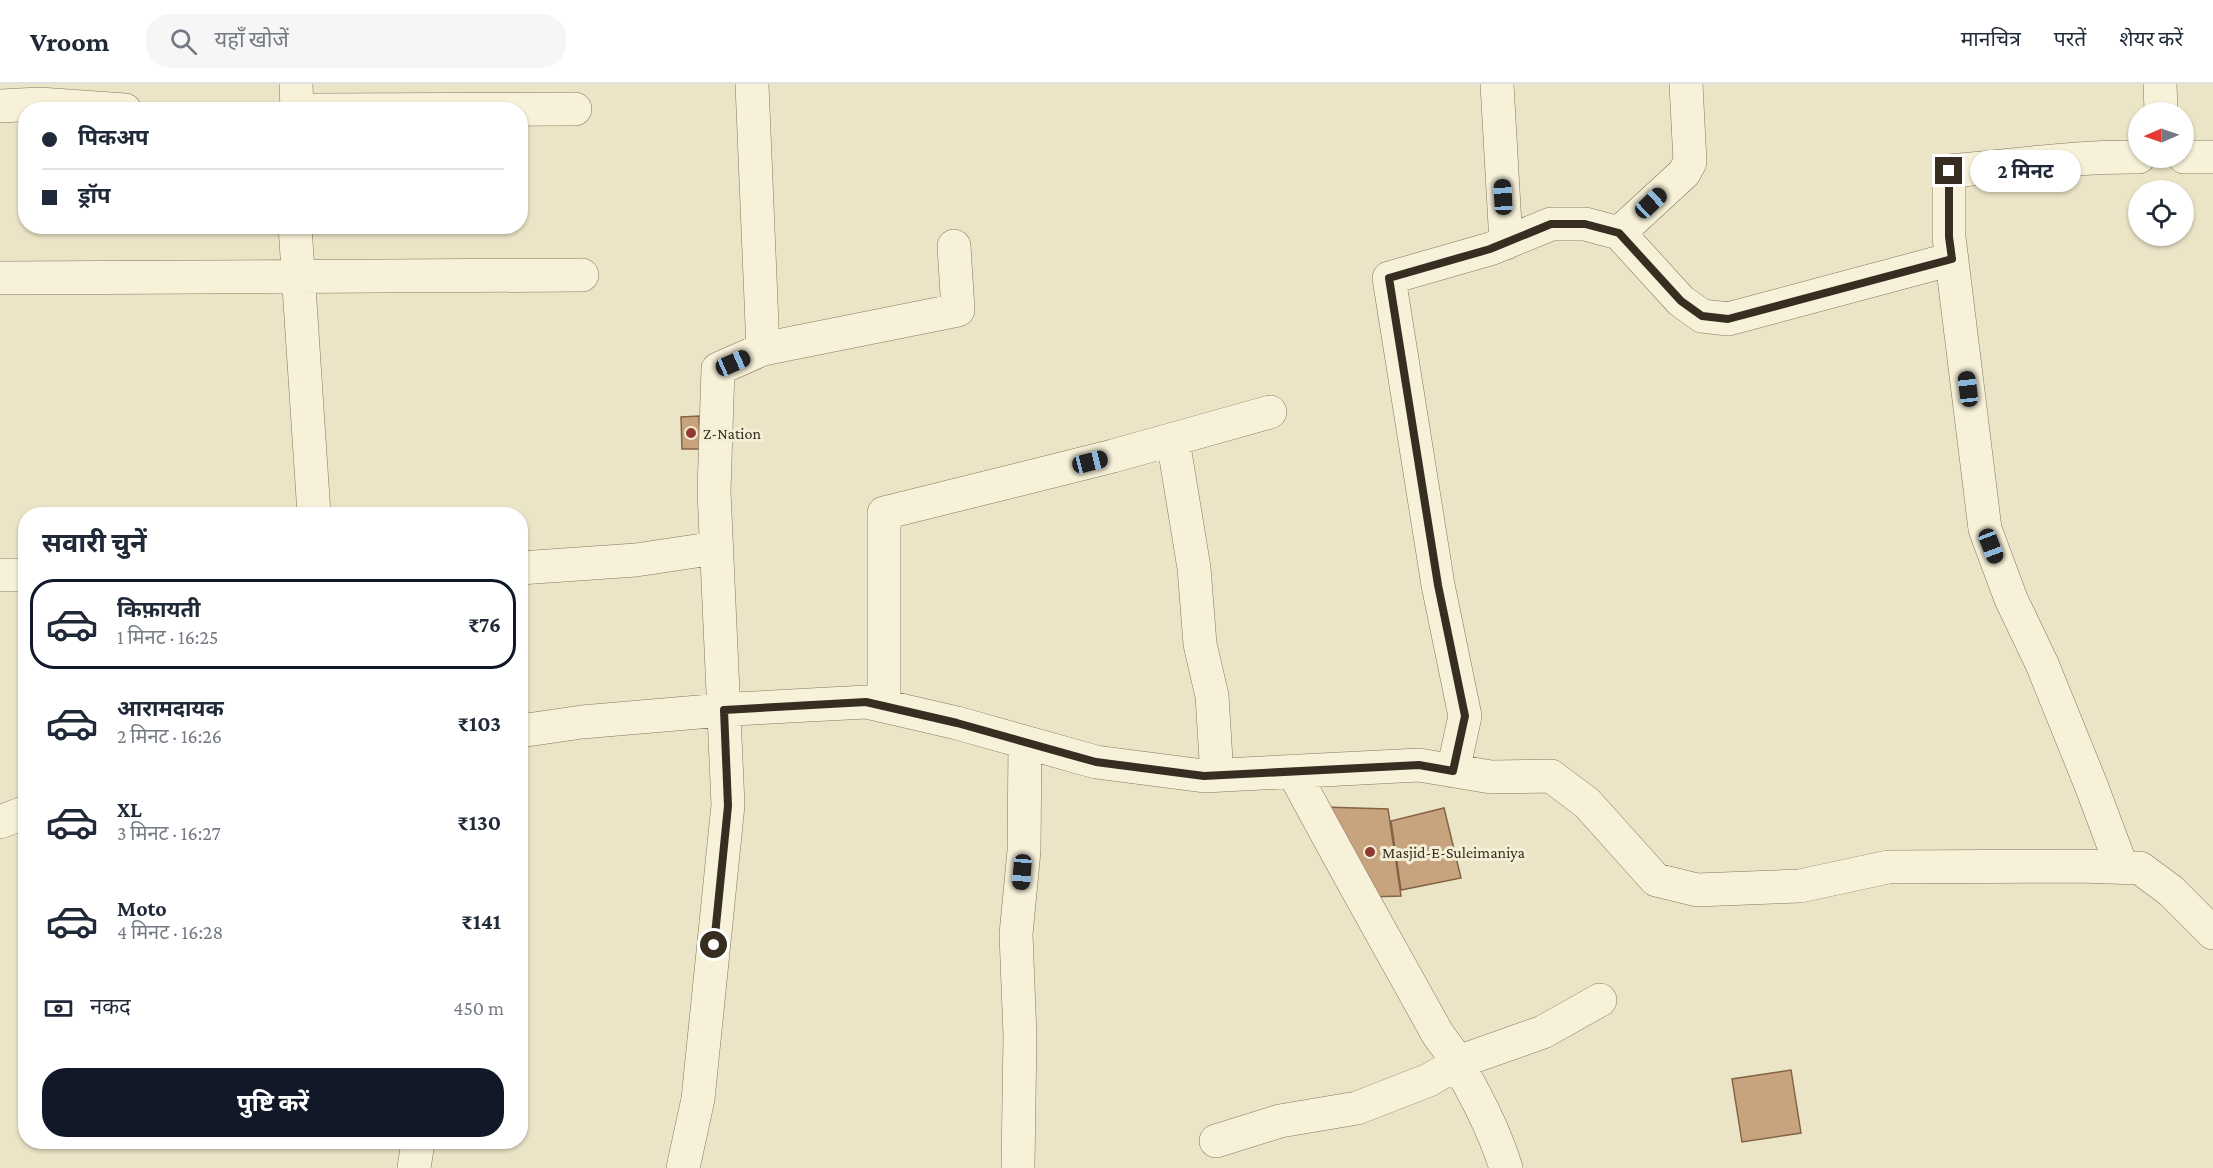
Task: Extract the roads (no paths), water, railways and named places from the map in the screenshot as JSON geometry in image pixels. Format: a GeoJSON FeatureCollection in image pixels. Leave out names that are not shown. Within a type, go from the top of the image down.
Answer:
{"type":"FeatureCollection","features":[{"type":"Feature","properties":{"kind":"street"},"geometry":{"type":"LineString","coordinates":[[296,84],[297,102]]}},
{"type":"Feature","properties":{"kind":"street"},"geometry":{"type":"LineString","coordinates":[[752,84],[763,349]]}},
{"type":"Feature","properties":{"kind":"street"},"geometry":{"type":"LineString","coordinates":[[1497,84],[1506,243]]}},
{"type":"Feature","properties":{"kind":"street"},"geometry":{"type":"LineString","coordinates":[[1619,233],[1684,174],[1690,162],[1686,84]]}},
{"type":"Feature","properties":{"kind":"street"},"geometry":{"type":"LineString","coordinates":[[2160,84],[2160,102]]}},
{"type":"Feature","properties":{"kind":"street"},"geometry":{"type":"LineString","coordinates":[[0,106],[18,105]]}},
{"type":"Feature","properties":{"kind":"street"},"geometry":{"type":"LineString","coordinates":[[528,109],[575,109]]}},
{"type":"Feature","properties":{"kind":"street"},"geometry":{"type":"LineString","coordinates":[[2122,868],[2091,785],[2042,664],[2011,599],[1985,529],[1949,237],[1949,171],[2029,164],[2085,156],[2128,157]]}},
{"type":"Feature","properties":{"kind":"street"},"geometry":{"type":"LineString","coordinates":[[2194,157],[2213,157]]}},
{"type":"Feature","properties":{"kind":"street"},"geometry":{"type":"LineString","coordinates":[[1453,771],[1465,716],[1438,585],[1389,278],[1506,243],[1551,224],[1585,224],[1619,233],[1681,301],[1702,316],[1728,319],[1952,259]]}},
{"type":"Feature","properties":{"kind":"street"},"geometry":{"type":"LineString","coordinates":[[295,234],[314,507]]}},
{"type":"Feature","properties":{"kind":"street"},"geometry":{"type":"LineString","coordinates":[[683,1168],[698,1099],[728,806],[714,491],[718,369],[763,349],[958,310],[954,246]]}},
{"type":"Feature","properties":{"kind":"street"},"geometry":{"type":"LineString","coordinates":[[0,278],[582,275]]}},
{"type":"Feature","properties":{"kind":"street"},"geometry":{"type":"LineString","coordinates":[[884,706],[884,513],[1173,440],[1270,412]]}},
{"type":"Feature","properties":{"kind":"street"},"geometry":{"type":"LineString","coordinates":[[1173,440],[1194,568],[1200,644],[1212,696],[1217,776]]}},
{"type":"Feature","properties":{"kind":"street"},"geometry":{"type":"LineString","coordinates":[[528,567],[636,560],[716,548]]}},
{"type":"Feature","properties":{"kind":"street"},"geometry":{"type":"LineString","coordinates":[[0,575],[18,575]]}},
{"type":"Feature","properties":{"kind":"street"},"geometry":{"type":"LineString","coordinates":[[528,730],[582,722],[724,710],[866,702],[1096,762],[1217,776],[1419,765],[1491,777],[1551,776],[1587,803],[1656,880],[1697,890],[1800,886],[1888,867],[2140,868],[2171,891],[2213,933]]}},
{"type":"Feature","properties":{"kind":"street"},"geometry":{"type":"LineString","coordinates":[[1018,1165],[1020,1036],[1016,934],[1024,851],[1025,743]]}},
{"type":"Feature","properties":{"kind":"street"},"geometry":{"type":"LineString","coordinates":[[1293,771],[1351,880],[1457,1063],[1498,1142],[1506,1168]]}},
{"type":"Feature","properties":{"kind":"street"},"geometry":{"type":"LineString","coordinates":[[0,822],[18,815]]}},
{"type":"Feature","properties":{"kind":"street"},"geometry":{"type":"LineString","coordinates":[[1216,1141],[1280,1121],[1357,1108],[1429,1080],[1457,1063],[1543,1032],[1600,1000]]}},
{"type":"Feature","properties":{"kind":"street"},"geometry":{"type":"LineString","coordinates":[[414,1168],[417,1149]]}},
{"type":"Feature","properties":{"kind":"place","name":"Z-Nation"},"geometry":{"type":"Point","coordinates":[691,433]}},
{"type":"Feature","properties":{"kind":"place","name":"Masjid-E-Suleimaniya"},"geometry":{"type":"Point","coordinates":[1370,852]}}]}
